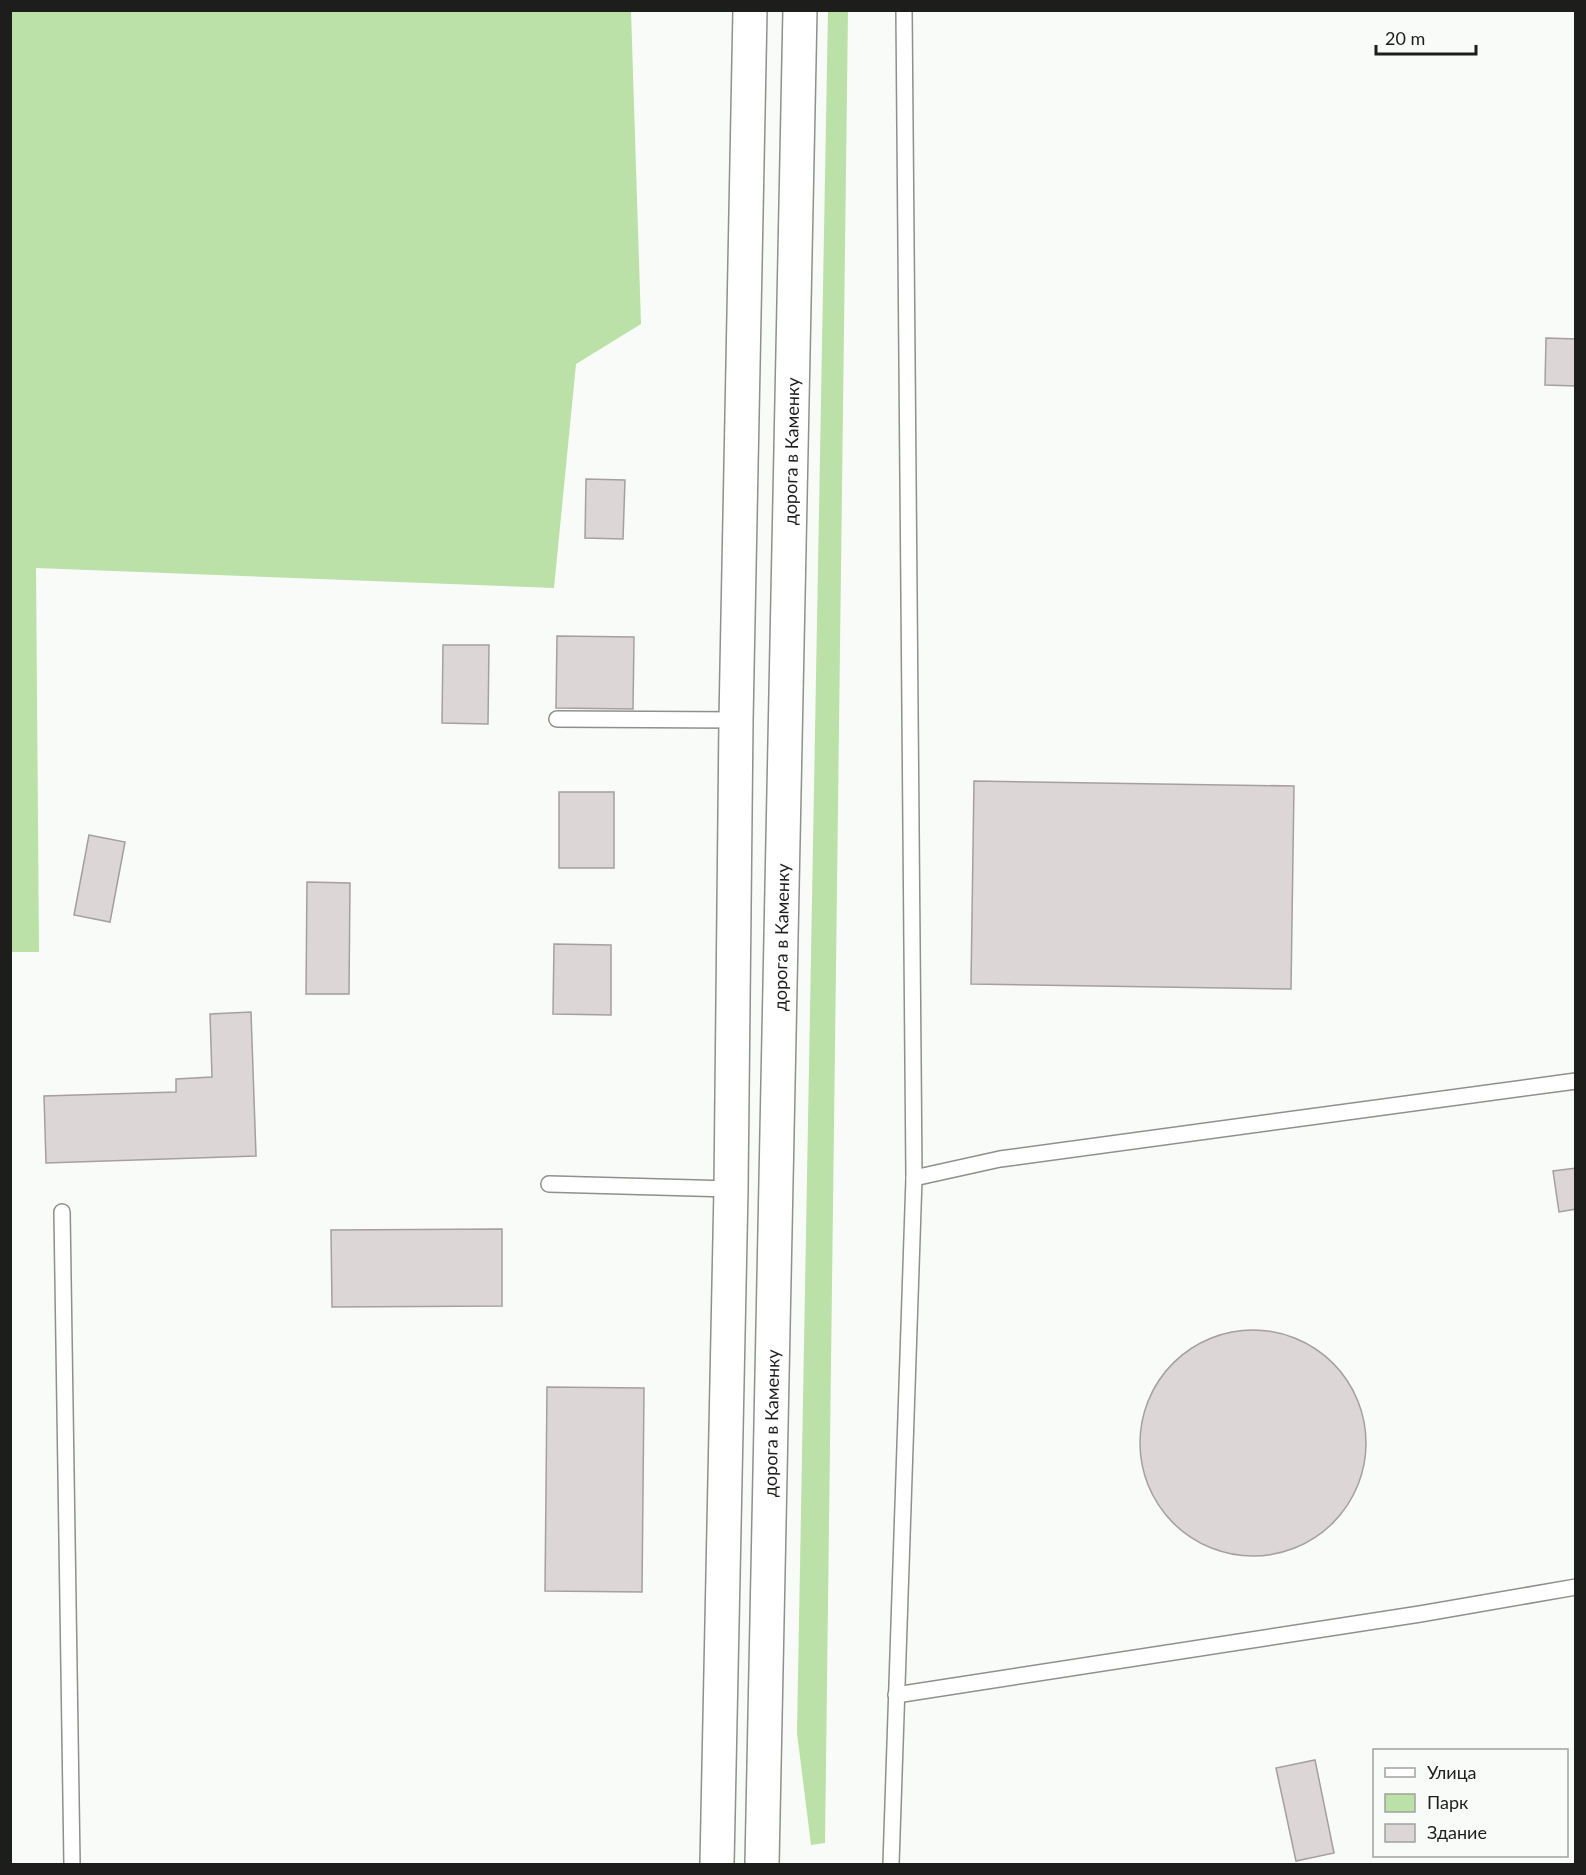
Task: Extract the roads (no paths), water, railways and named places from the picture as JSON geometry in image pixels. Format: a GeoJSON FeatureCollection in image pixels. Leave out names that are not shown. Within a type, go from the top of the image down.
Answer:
{"type":"FeatureCollection","features":[{"type":"Feature","properties":{"kind":"main road"},"geometry":{"type":"LineString","coordinates":[[717,1864],[731,1189],[736,720],[750,10]]}},
{"type":"Feature","properties":{"kind":"main road","name":"дорога в Каменку"},"geometry":{"type":"LineString","coordinates":[[762,1864],[801,10]]}},
{"type":"Feature","properties":{"kind":"lane"},"geometry":{"type":"LineString","coordinates":[[891,1864],[914,1178],[904,10]]}},
{"type":"Feature","properties":{"kind":"lane"},"geometry":{"type":"LineString","coordinates":[[557,719],[736,720]]}},
{"type":"Feature","properties":{"kind":"lane"},"geometry":{"type":"LineString","coordinates":[[914,1178],[1000,1159],[1575,1081]]}},
{"type":"Feature","properties":{"kind":"lane"},"geometry":{"type":"LineString","coordinates":[[549,1184],[731,1189]]}},
{"type":"Feature","properties":{"kind":"lane"},"geometry":{"type":"LineString","coordinates":[[62,1212],[72,1864]]}},
{"type":"Feature","properties":{"kind":"lane"},"geometry":{"type":"LineString","coordinates":[[896,1695],[1420,1614],[1575,1587]]}}]}
